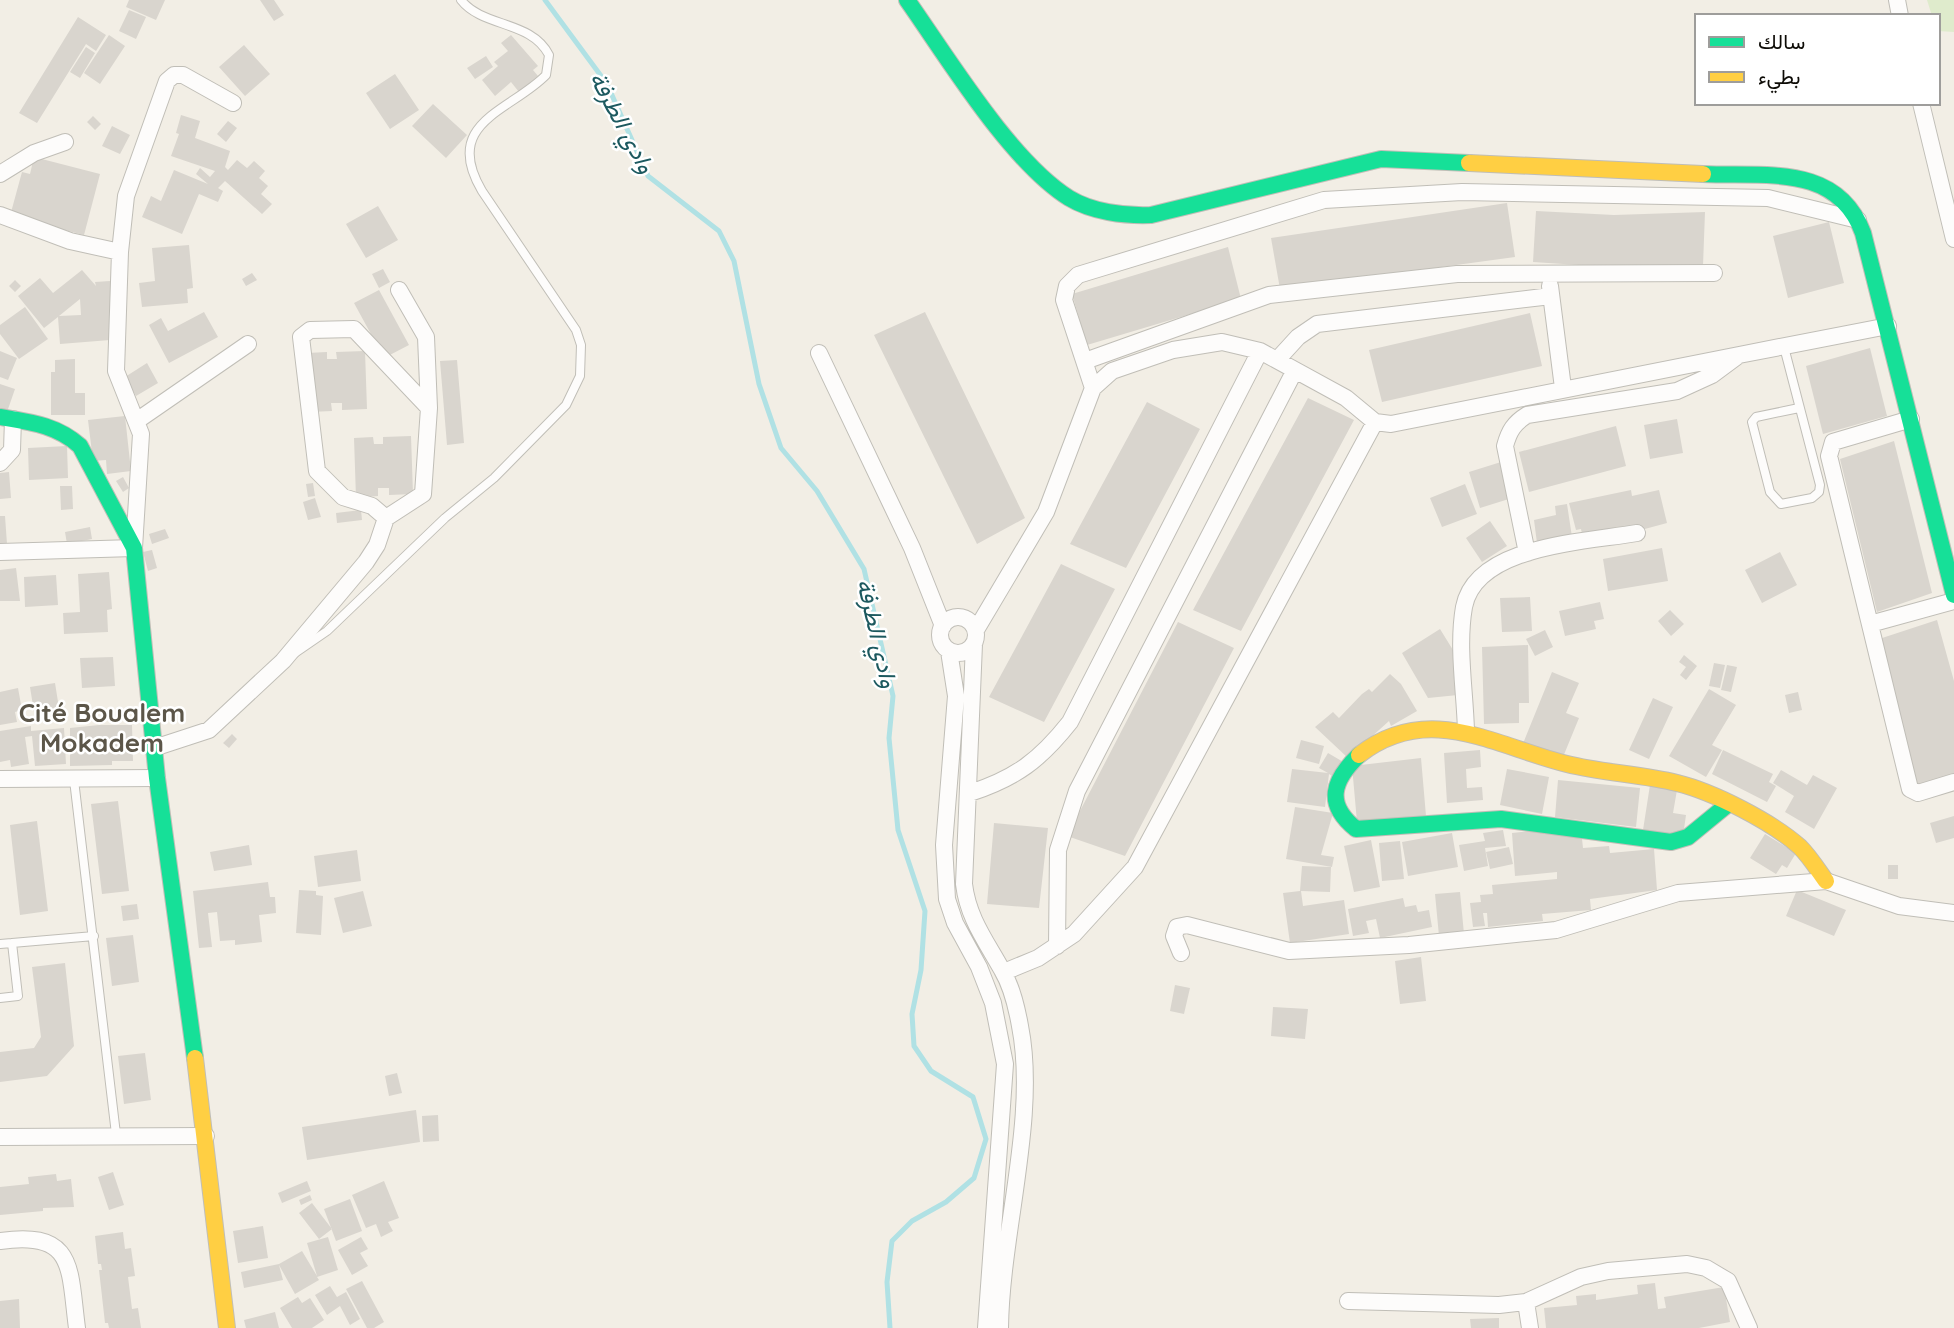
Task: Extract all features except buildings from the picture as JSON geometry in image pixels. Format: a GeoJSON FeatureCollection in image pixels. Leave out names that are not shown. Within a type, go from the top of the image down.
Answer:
{"type":"FeatureCollection","features":[{"type":"Feature","properties":{"kind":"street"},"geometry":{"type":"LineString","coordinates":[[907,0],[974,95],[1035,172],[1069,198],[1109,213],[1141,216],[1172,212],[1330,169],[1381,159],[1802,179],[1816,182],[1841,196],[1858,220],[1888,326],[1954,595]]}},
{"type":"Feature","properties":{"kind":"street"},"geometry":{"type":"LineString","coordinates":[[227,1328],[206,1136],[157,778],[134,548],[141,434],[116,371],[120,252],[126,195],[167,81],[174,75],[183,75],[233,103]]}},
{"type":"Feature","properties":{"kind":"street"},"geometry":{"type":"LineString","coordinates":[[1921,105],[1954,239]]}},
{"type":"Feature","properties":{"kind":"street"},"geometry":{"type":"LineString","coordinates":[[0,174],[34,153],[65,142]]}},
{"type":"Feature","properties":{"kind":"street"},"geometry":{"type":"LineString","coordinates":[[1093,387],[1064,300],[1067,286],[1077,275],[1324,200],[1462,192],[1768,198],[1858,220]]}},
{"type":"Feature","properties":{"kind":"street"},"geometry":{"type":"LineString","coordinates":[[0,215],[70,241],[120,252]]}},
{"type":"Feature","properties":{"kind":"street"},"geometry":{"type":"LineString","coordinates":[[1085,361],[1269,295],[1457,274],[1548,276],[1714,273]]}},
{"type":"Feature","properties":{"kind":"street"},"geometry":{"type":"LineString","coordinates":[[1548,276],[1563,388]]}},
{"type":"Feature","properties":{"kind":"street"},"geometry":{"type":"LineString","coordinates":[[154,748],[209,730],[283,661],[366,562],[377,545],[386,518],[423,494],[429,408],[426,338],[399,290]]}},
{"type":"Feature","properties":{"kind":"street"},"geometry":{"type":"LineString","coordinates":[[1277,360],[1298,337],[1317,324],[1551,296]]}},
{"type":"Feature","properties":{"kind":"street"},"geometry":{"type":"LineString","coordinates":[[949,651],[963,652],[975,637],[1046,512],[1093,387],[1112,371],[1173,350],[1222,342],[1260,351],[1346,398],[1375,422],[1391,424],[1888,326]]}},
{"type":"Feature","properties":{"kind":"street"},"geometry":{"type":"LineString","coordinates":[[386,518],[372,506],[343,497],[317,471],[301,337],[310,330],[355,329],[429,408]]}},
{"type":"Feature","properties":{"kind":"street"},"geometry":{"type":"LineString","coordinates":[[138,421],[248,344]]}},
{"type":"Feature","properties":{"kind":"street"},"geometry":{"type":"LineString","coordinates":[[970,793],[1003,782],[1023,769],[1070,722],[1260,351]]}},
{"type":"Feature","properties":{"kind":"street"},"geometry":{"type":"LineString","coordinates":[[819,353],[912,548],[943,626],[941,640],[949,651],[956,696],[944,878],[955,923],[979,967],[993,1003],[1005,1064],[986,1328]]}},
{"type":"Feature","properties":{"kind":"street"},"geometry":{"type":"LineString","coordinates":[[1527,553],[1505,446],[1508,433],[1516,422],[1527,415],[1677,391],[1712,375],[1738,355]]}},
{"type":"Feature","properties":{"kind":"street"},"geometry":{"type":"LineString","coordinates":[[1057,946],[1058,850],[1077,791],[1295,370]]}},
{"type":"Feature","properties":{"kind":"street"},"geometry":{"type":"LineString","coordinates":[[0,463],[8,458],[12,450],[7,418],[41,424],[66,433],[80,446],[134,548]]}},
{"type":"Feature","properties":{"kind":"street"},"geometry":{"type":"LineString","coordinates":[[1911,419],[1833,442],[1829,456],[1910,789],[1918,793],[1954,782]]}},
{"type":"Feature","properties":{"kind":"street"},"geometry":{"type":"LineString","coordinates":[[1004,972],[1057,946],[1074,934],[1135,867],[1375,422]]}},
{"type":"Feature","properties":{"kind":"street"},"geometry":{"type":"LineString","coordinates":[[1466,731],[1461,628],[1465,605],[1479,579],[1503,560],[1527,553],[1637,533]]}},
{"type":"Feature","properties":{"kind":"street"},"geometry":{"type":"LineString","coordinates":[[0,552],[134,548]]}},
{"type":"Feature","properties":{"kind":"street"},"geometry":{"type":"LineString","coordinates":[[1870,624],[1954,601]]}},
{"type":"Feature","properties":{"kind":"street"},"geometry":{"type":"LineString","coordinates":[[943,626],[954,617],[967,619],[975,637],[970,793],[964,871],[966,896],[973,921],[1004,972],[1020,1026],[1023,1116],[1000,1328]]}},
{"type":"Feature","properties":{"kind":"street"},"geometry":{"type":"LineString","coordinates":[[1727,805],[1688,837],[1671,842],[1501,819],[1367,830],[1345,823],[1338,814],[1336,793],[1347,764],[1373,745],[1404,732],[1466,731],[1569,765],[1681,784],[1727,805],[1800,847],[1826,881]]}},
{"type":"Feature","properties":{"kind":"street"},"geometry":{"type":"LineString","coordinates":[[0,779],[157,778]]}},
{"type":"Feature","properties":{"kind":"street"},"geometry":{"type":"LineString","coordinates":[[1181,953],[1174,936],[1177,928],[1187,925],[1289,951],[1409,945],[1556,930],[1678,893],[1826,881],[1899,906],[1954,913]]}},
{"type":"Feature","properties":{"kind":"street"},"geometry":{"type":"LineString","coordinates":[[0,1137],[116,1134],[206,1136]]}},
{"type":"Feature","properties":{"kind":"street"},"geometry":{"type":"LineString","coordinates":[[0,1241],[46,1241],[62,1251],[68,1265],[77,1328]]}},
{"type":"Feature","properties":{"kind":"street"},"geometry":{"type":"LineString","coordinates":[[1348,1301],[1499,1305],[1526,1302],[1555,1287],[1594,1274],[1687,1264],[1706,1268],[1728,1282],[1749,1328]]}},
{"type":"Feature","properties":{"kind":"street"},"geometry":{"type":"LineString","coordinates":[[1526,1302],[1530,1328]]}},
{"type":"Feature","properties":{"kind":"lane"},"geometry":{"type":"LineString","coordinates":[[283,661],[327,631],[445,519],[494,478],[566,405],[580,376],[580,345],[569,316],[482,191],[472,167],[473,140],[479,127],[498,108],[546,75],[549,55],[533,38],[506,23],[477,15],[461,0]]}},
{"type":"Feature","properties":{"kind":"lane"},"geometry":{"type":"LineString","coordinates":[[1784,346],[1820,485],[1819,492],[1812,498],[1781,504],[1770,492],[1752,422],[1756,417],[1799,408]]}},
{"type":"Feature","properties":{"kind":"lane"},"geometry":{"type":"LineString","coordinates":[[74,780],[116,1134]]}},
{"type":"Feature","properties":{"kind":"lane"},"geometry":{"type":"LineString","coordinates":[[0,944],[94,936]]}},
{"type":"Feature","properties":{"kind":"lane"},"geometry":{"type":"LineString","coordinates":[[0,998],[18,996],[12,943]]}},
{"type":"Feature","properties":{"kind":"green space"},"geometry":{"type":"Polygon","coordinates":[[[1927,0],[1954,0],[1954,32],[1940,31],[1940,14],[1931,14],[1927,0]]]}},
{"type":"Feature","properties":{"kind":"waterway","name":"وادي الطرفة"},"geometry":{"type":"LineString","coordinates":[[545,0],[607,84],[648,176],[719,231],[734,261],[759,384],[781,448],[817,491],[864,569],[893,696],[889,738],[898,830],[925,911],[921,970],[912,1014],[914,1046],[931,1071],[973,1097],[986,1139],[974,1178],[946,1202],[912,1221],[892,1241],[887,1282],[890,1328]]}},
{"type":"Feature","properties":{"kind":"traffic: fast"},"geometry":{"type":"LineString","coordinates":[[907,0],[981,107],[1025,160],[1069,198],[1098,210],[1151,215],[1381,159],[1469,163]]}},
{"type":"Feature","properties":{"kind":"traffic: fast"},"geometry":{"type":"LineString","coordinates":[[1703,174],[1797,178],[1817,184],[1836,195],[1851,210],[1863,233],[1954,595]]}},
{"type":"Feature","properties":{"kind":"traffic: fast"},"geometry":{"type":"LineString","coordinates":[[0,417],[52,429],[80,446],[134,548],[157,778],[195,1058]]}},
{"type":"Feature","properties":{"kind":"traffic: fast"},"geometry":{"type":"LineString","coordinates":[[1359,755],[1343,774],[1336,792],[1340,811],[1356,829],[1501,819],[1671,842],[1688,837],[1727,805]]}},
{"type":"Feature","properties":{"kind":"traffic: slow"},"geometry":{"type":"LineString","coordinates":[[1469,163],[1703,174]]}},
{"type":"Feature","properties":{"kind":"traffic: slow"},"geometry":{"type":"LineString","coordinates":[[1359,755],[1385,739],[1411,731],[1436,729],[1462,732],[1567,764],[1692,787],[1759,818],[1788,837],[1811,859],[1826,881]]}},
{"type":"Feature","properties":{"kind":"traffic: slow"},"geometry":{"type":"LineString","coordinates":[[195,1058],[227,1328]]}},
{"type":"Feature","properties":{"kind":"district","name":"Cité Boualem Mokadem"},"geometry":{"type":"Point","coordinates":[102,727]}}]}
